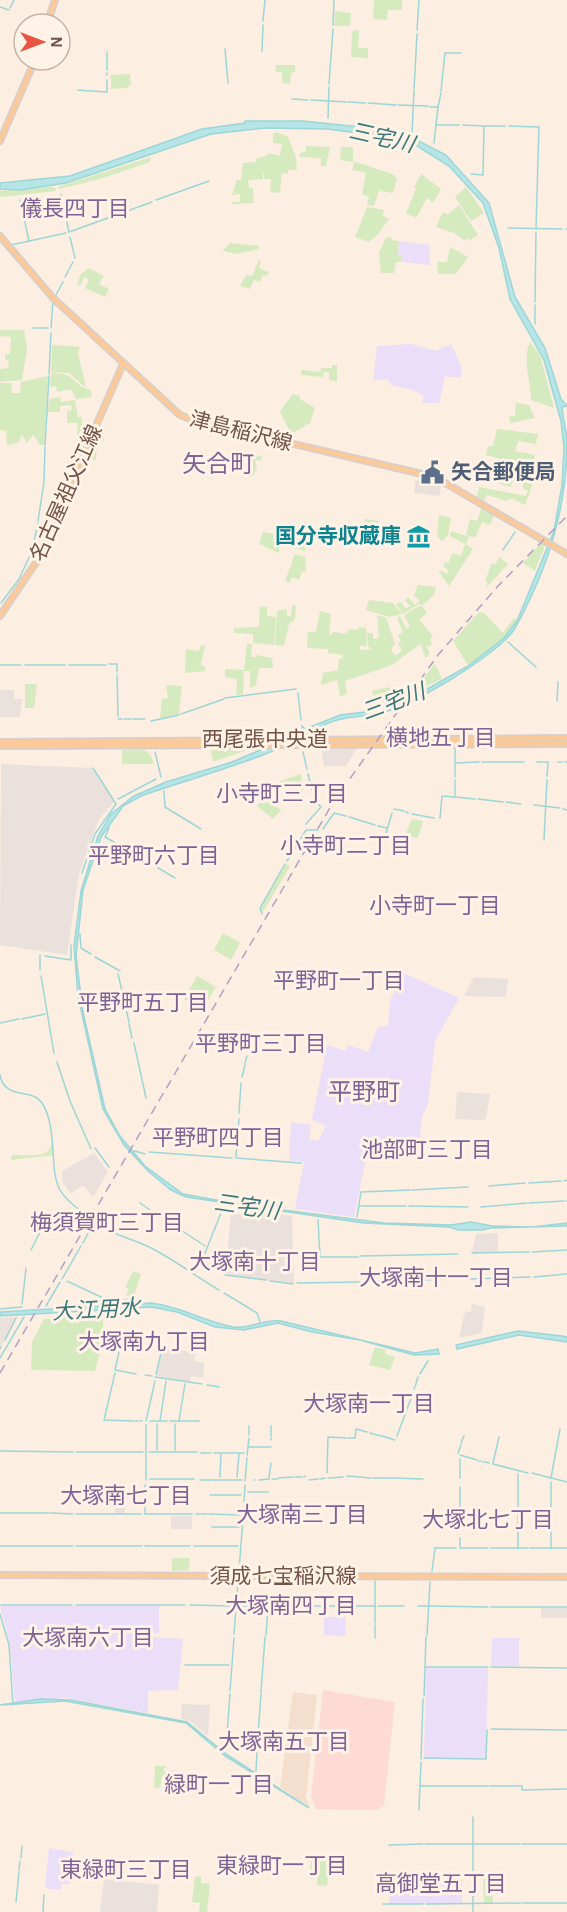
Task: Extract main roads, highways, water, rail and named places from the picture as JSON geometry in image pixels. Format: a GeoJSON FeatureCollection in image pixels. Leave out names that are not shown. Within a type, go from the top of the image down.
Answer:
{"type":"FeatureCollection","features":[{"type":"Feature","properties":{"kind":"main road"},"geometry":{"type":"LineString","coordinates":[[0,141],[30,72]]}},
{"type":"Feature","properties":{"kind":"main road","name":"津島稲沢線"},"geometry":{"type":"LineString","coordinates":[[0,236],[53,298],[168,407],[187,419],[435,477],[567,554]]}},
{"type":"Feature","properties":{"kind":"main road","name":"名古屋祖父江線"},"geometry":{"type":"LineString","coordinates":[[0,616],[37,561],[123,364]]}},
{"type":"Feature","properties":{"kind":"main road","name":"西尾張中央道"},"geometry":{"type":"LineString","coordinates":[[0,744],[274,739],[567,738]]}},
{"type":"Feature","properties":{"kind":"main road","name":"西尾張中央道"},"geometry":{"type":"LineString","coordinates":[[0,744],[567,744]]}},
{"type":"Feature","properties":{"kind":"main road","name":"須成七宝稲沢線"},"geometry":{"type":"LineString","coordinates":[[0,1575],[567,1577]]}},
{"type":"Feature","properties":{"kind":"water"},"geometry":{"type":"Polygon","coordinates":[[[245,121],[302,121],[371,128],[411,137],[446,155],[489,203],[515,297],[545,348],[561,399],[567,406],[562,407],[567,444],[563,493],[559,517],[545,564],[514,630],[469,668],[427,693],[388,711],[330,722],[271,752],[141,796],[123,806],[101,837],[83,890],[76,956],[83,1012],[105,1109],[120,1136],[145,1166],[183,1194],[244,1205],[384,1223],[451,1225],[471,1222],[492,1226],[530,1227],[458,1230],[449,1227],[364,1223],[186,1197],[171,1190],[148,1171],[124,1145],[103,1109],[78,996],[74,946],[81,891],[98,836],[111,814],[134,796],[166,782],[232,762],[302,732],[302,726],[305,729],[340,715],[374,711],[420,693],[468,666],[504,638],[517,621],[554,531],[562,485],[564,447],[561,421],[544,360],[510,299],[499,248],[483,203],[449,166],[414,144],[390,137],[327,129],[265,128],[211,134],[66,183],[20,190],[0,189],[0,183],[70,176],[202,129],[245,123],[245,121]]]}},
{"type":"Feature","properties":{"kind":"water"},"geometry":{"type":"Polygon","coordinates":[[[567,1223],[567,1226],[533,1227],[567,1223]]]}},
{"type":"Feature","properties":{"kind":"water"},"geometry":{"type":"Polygon","coordinates":[[[151,1303],[172,1307],[234,1327],[281,1321],[415,1353],[438,1349],[439,1354],[414,1355],[360,1340],[312,1332],[278,1323],[244,1330],[215,1327],[177,1312],[152,1307],[0,1316],[0,1312],[151,1303]]]}},
{"type":"Feature","properties":{"kind":"water"},"geometry":{"type":"Polygon","coordinates":[[[518,1331],[567,1337],[567,1342],[519,1335],[457,1349],[456,1345],[518,1331]]]}},
{"type":"Feature","properties":{"kind":"water"},"geometry":{"type":"Polygon","coordinates":[[[40,1699],[71,1700],[187,1722],[226,1754],[309,1808],[225,1756],[186,1723],[65,1701],[0,1705],[40,1699]]]}},
{"type":"Feature","properties":{"kind":"waterway"},"geometry":{"type":"LineString","coordinates":[[10,8],[14,0]]}},
{"type":"Feature","properties":{"kind":"waterway"},"geometry":{"type":"LineString","coordinates":[[263,21],[265,0]]}},
{"type":"Feature","properties":{"kind":"waterway"},"geometry":{"type":"LineString","coordinates":[[333,25],[334,0]]}},
{"type":"Feature","properties":{"kind":"waterway"},"geometry":{"type":"LineString","coordinates":[[417,30],[419,0]]}},
{"type":"Feature","properties":{"kind":"waterway"},"geometry":{"type":"LineString","coordinates":[[0,7],[9,10]]}},
{"type":"Feature","properties":{"kind":"waterway"},"geometry":{"type":"LineString","coordinates":[[262,51],[263,25]]}},
{"type":"Feature","properties":{"kind":"waterway"},"geometry":{"type":"LineString","coordinates":[[329,84],[333,29]]}},
{"type":"Feature","properties":{"kind":"waterway"},"geometry":{"type":"LineString","coordinates":[[414,89],[417,34]]}},
{"type":"Feature","properties":{"kind":"waterway"},"geometry":{"type":"LineString","coordinates":[[225,49],[228,83]]}},
{"type":"Feature","properties":{"kind":"waterway"},"geometry":{"type":"LineString","coordinates":[[107,52],[107,70]]}},
{"type":"Feature","properties":{"kind":"waterway"},"geometry":{"type":"LineString","coordinates":[[441,91],[445,53],[461,53]]}},
{"type":"Feature","properties":{"kind":"waterway"},"geometry":{"type":"LineString","coordinates":[[91,91],[107,92],[107,80]]}},
{"type":"Feature","properties":{"kind":"waterway"},"geometry":{"type":"LineString","coordinates":[[328,118],[329,87]]}},
{"type":"Feature","properties":{"kind":"waterway"},"geometry":{"type":"LineString","coordinates":[[78,90],[90,91]]}},
{"type":"Feature","properties":{"kind":"waterway"},"geometry":{"type":"LineString","coordinates":[[412,133],[414,91]]}},
{"type":"Feature","properties":{"kind":"waterway"},"geometry":{"type":"LineString","coordinates":[[438,107],[441,93]]}},
{"type":"Feature","properties":{"kind":"waterway"},"geometry":{"type":"LineString","coordinates":[[292,99],[308,100]]}},
{"type":"Feature","properties":{"kind":"waterway"},"geometry":{"type":"LineString","coordinates":[[311,100],[346,102]]}},
{"type":"Feature","properties":{"kind":"waterway"},"geometry":{"type":"LineString","coordinates":[[348,102],[365,103]]}},
{"type":"Feature","properties":{"kind":"waterway"},"geometry":{"type":"LineString","coordinates":[[368,103],[396,105]]}},
{"type":"Feature","properties":{"kind":"waterway"},"geometry":{"type":"LineString","coordinates":[[398,105],[428,106]]}},
{"type":"Feature","properties":{"kind":"waterway"},"geometry":{"type":"LineString","coordinates":[[430,107],[438,107],[434,143]]}},
{"type":"Feature","properties":{"kind":"waterway"},"geometry":{"type":"LineString","coordinates":[[436,125],[459,125]]}},
{"type":"Feature","properties":{"kind":"waterway"},"geometry":{"type":"LineString","coordinates":[[463,125],[484,126],[483,175],[471,174]]}},
{"type":"Feature","properties":{"kind":"waterway"},"geometry":{"type":"LineString","coordinates":[[485,126],[505,126]]}},
{"type":"Feature","properties":{"kind":"waterway"},"geometry":{"type":"LineString","coordinates":[[509,126],[539,127],[536,228]]}},
{"type":"Feature","properties":{"kind":"waterway"},"geometry":{"type":"LineString","coordinates":[[156,200],[209,181]]}},
{"type":"Feature","properties":{"kind":"waterway"},"geometry":{"type":"LineString","coordinates":[[61,194],[69,232]]}},
{"type":"Feature","properties":{"kind":"waterway"},"geometry":{"type":"LineString","coordinates":[[20,200],[29,241]]}},
{"type":"Feature","properties":{"kind":"waterway"},"geometry":{"type":"LineString","coordinates":[[69,232],[152,202]]}},
{"type":"Feature","properties":{"kind":"waterway"},"geometry":{"type":"LineString","coordinates":[[508,228],[562,229]]}},
{"type":"Feature","properties":{"kind":"waterway"},"geometry":{"type":"LineString","coordinates":[[535,302],[536,232]]}},
{"type":"Feature","properties":{"kind":"waterway"},"geometry":{"type":"LineString","coordinates":[[11,245],[66,233]]}},
{"type":"Feature","properties":{"kind":"waterway"},"geometry":{"type":"LineString","coordinates":[[70,237],[75,258]]}},
{"type":"Feature","properties":{"kind":"waterway"},"geometry":{"type":"LineString","coordinates":[[65,277],[73,262]]}},
{"type":"Feature","properties":{"kind":"waterway"},"geometry":{"type":"LineString","coordinates":[[63,282],[55,297],[66,307]]}},
{"type":"Feature","properties":{"kind":"waterway"},"geometry":{"type":"LineString","coordinates":[[51,328],[53,301]]}},
{"type":"Feature","properties":{"kind":"waterway"},"geometry":{"type":"LineString","coordinates":[[535,305],[535,324]]}},
{"type":"Feature","properties":{"kind":"waterway"},"geometry":{"type":"LineString","coordinates":[[33,328],[48,328]]}},
{"type":"Feature","properties":{"kind":"waterway"},"geometry":{"type":"LineString","coordinates":[[49,374],[51,333]]}},
{"type":"Feature","properties":{"kind":"waterway"},"geometry":{"type":"LineString","coordinates":[[45,445],[49,376]]}},
{"type":"Feature","properties":{"kind":"waterway"},"geometry":{"type":"LineString","coordinates":[[38,521],[44,482],[45,447]]}},
{"type":"Feature","properties":{"kind":"waterway"},"geometry":{"type":"LineString","coordinates":[[33,546],[38,523]]}},
{"type":"Feature","properties":{"kind":"waterway"},"geometry":{"type":"LineString","coordinates":[[503,550],[515,532]]}},
{"type":"Feature","properties":{"kind":"waterway"},"geometry":{"type":"LineString","coordinates":[[557,545],[567,551]]}},
{"type":"Feature","properties":{"kind":"waterway"},"geometry":{"type":"LineString","coordinates":[[1,603],[19,579],[33,549]]}},
{"type":"Feature","properties":{"kind":"waterway"},"geometry":{"type":"LineString","coordinates":[[508,642],[536,667]]}},
{"type":"Feature","properties":{"kind":"waterway"},"geometry":{"type":"LineString","coordinates":[[109,664],[117,664],[117,672]]}},
{"type":"Feature","properties":{"kind":"waterway"},"geometry":{"type":"LineString","coordinates":[[0,665],[21,665]]}},
{"type":"Feature","properties":{"kind":"waterway"},"geometry":{"type":"LineString","coordinates":[[25,665],[65,665]]}},
{"type":"Feature","properties":{"kind":"waterway"},"geometry":{"type":"LineString","coordinates":[[69,665],[106,665]]}},
{"type":"Feature","properties":{"kind":"waterway"},"geometry":{"type":"LineString","coordinates":[[117,675],[118,716]]}},
{"type":"Feature","properties":{"kind":"waterway"},"geometry":{"type":"LineString","coordinates":[[557,701],[558,682]]}},
{"type":"Feature","properties":{"kind":"waterway"},"geometry":{"type":"LineString","coordinates":[[225,698],[296,689]]}},
{"type":"Feature","properties":{"kind":"waterway"},"geometry":{"type":"LineString","coordinates":[[298,693],[301,720]]}},
{"type":"Feature","properties":{"kind":"waterway"},"geometry":{"type":"LineString","coordinates":[[181,714],[224,699]]}},
{"type":"Feature","properties":{"kind":"waterway"},"geometry":{"type":"LineString","coordinates":[[151,721],[179,715]]}},
{"type":"Feature","properties":{"kind":"waterway"},"geometry":{"type":"LineString","coordinates":[[124,719],[131,719]]}},
{"type":"Feature","properties":{"kind":"waterway"},"geometry":{"type":"LineString","coordinates":[[133,719],[145,719]]}},
{"type":"Feature","properties":{"kind":"waterway"},"geometry":{"type":"LineString","coordinates":[[455,748],[455,777]]}},
{"type":"Feature","properties":{"kind":"waterway"},"geometry":{"type":"LineString","coordinates":[[155,752],[161,777]]}},
{"type":"Feature","properties":{"kind":"waterway"},"geometry":{"type":"LineString","coordinates":[[303,752],[307,769]]}},
{"type":"Feature","properties":{"kind":"waterway"},"geometry":{"type":"LineString","coordinates":[[456,763],[479,762]]}},
{"type":"Feature","properties":{"kind":"waterway"},"geometry":{"type":"LineString","coordinates":[[482,762],[524,762]]}},
{"type":"Feature","properties":{"kind":"waterway"},"geometry":{"type":"LineString","coordinates":[[537,762],[548,762],[547,776]]}},
{"type":"Feature","properties":{"kind":"waterway","name":"三宅川"},"geometry":{"type":"LineString","coordinates":[[82,873],[95,834],[116,804],[93,768]]}},
{"type":"Feature","properties":{"kind":"waterway"},"geometry":{"type":"LineString","coordinates":[[308,774],[312,790]]}},
{"type":"Feature","properties":{"kind":"waterway"},"geometry":{"type":"LineString","coordinates":[[118,799],[156,779]]}},
{"type":"Feature","properties":{"kind":"waterway"},"geometry":{"type":"LineString","coordinates":[[455,780],[455,797],[475,799]]}},
{"type":"Feature","properties":{"kind":"waterway"},"geometry":{"type":"LineString","coordinates":[[544,840],[547,780]]}},
{"type":"Feature","properties":{"kind":"waterway"},"geometry":{"type":"LineString","coordinates":[[164,791],[165,807],[201,829]]}},
{"type":"Feature","properties":{"kind":"waterway"},"geometry":{"type":"LineString","coordinates":[[306,824],[321,807],[313,799],[313,795]]}},
{"type":"Feature","properties":{"kind":"waterway"},"geometry":{"type":"LineString","coordinates":[[440,818],[442,796],[454,797]]}},
{"type":"Feature","properties":{"kind":"waterway"},"geometry":{"type":"LineString","coordinates":[[478,799],[503,802]]}},
{"type":"Feature","properties":{"kind":"waterway"},"geometry":{"type":"LineString","coordinates":[[506,802],[521,804]]}},
{"type":"Feature","properties":{"kind":"waterway"},"geometry":{"type":"LineString","coordinates":[[534,805],[560,808]]}},
{"type":"Feature","properties":{"kind":"waterway"},"geometry":{"type":"LineString","coordinates":[[394,809],[404,811]]}},
{"type":"Feature","properties":{"kind":"waterway"},"geometry":{"type":"LineString","coordinates":[[563,809],[567,810]]}},
{"type":"Feature","properties":{"kind":"waterway"},"geometry":{"type":"LineString","coordinates":[[323,829],[334,813],[346,816]]}},
{"type":"Feature","properties":{"kind":"waterway"},"geometry":{"type":"LineString","coordinates":[[382,847],[392,813]]}},
{"type":"Feature","properties":{"kind":"waterway"},"geometry":{"type":"LineString","coordinates":[[412,814],[434,818]]}},
{"type":"Feature","properties":{"kind":"waterway"},"geometry":{"type":"LineString","coordinates":[[349,817],[375,825]]}},
{"type":"Feature","properties":{"kind":"waterway"},"geometry":{"type":"LineString","coordinates":[[378,826],[387,828]]}},
{"type":"Feature","properties":{"kind":"waterway"},"geometry":{"type":"LineString","coordinates":[[109,828],[105,837],[133,853]]}},
{"type":"Feature","properties":{"kind":"waterway"},"geometry":{"type":"LineString","coordinates":[[287,861],[306,830],[318,830]]}},
{"type":"Feature","properties":{"kind":"waterway"},"geometry":{"type":"LineString","coordinates":[[135,854],[175,878]]}},
{"type":"Feature","properties":{"kind":"waterway"},"geometry":{"type":"LineString","coordinates":[[262,914],[260,908],[285,864]]}},
{"type":"Feature","properties":{"kind":"waterway"},"geometry":{"type":"LineString","coordinates":[[80,934],[81,948],[91,954]]}},
{"type":"Feature","properties":{"kind":"waterway"},"geometry":{"type":"LineString","coordinates":[[45,956],[71,960],[71,945]]}},
{"type":"Feature","properties":{"kind":"waterway"},"geometry":{"type":"LineString","coordinates":[[40,955],[40,970]]}},
{"type":"Feature","properties":{"kind":"waterway"},"geometry":{"type":"LineString","coordinates":[[95,957],[120,971]]}},
{"type":"Feature","properties":{"kind":"waterway"},"geometry":{"type":"LineString","coordinates":[[118,974],[125,1003]]}},
{"type":"Feature","properties":{"kind":"waterway"},"geometry":{"type":"LineString","coordinates":[[41,976],[54,1053]]}},
{"type":"Feature","properties":{"kind":"waterway"},"geometry":{"type":"LineString","coordinates":[[125,1005],[129,1022]]}},
{"type":"Feature","properties":{"kind":"waterway"},"geometry":{"type":"LineString","coordinates":[[22,1019],[45,1014]]}},
{"type":"Feature","properties":{"kind":"waterway"},"geometry":{"type":"LineString","coordinates":[[0,1023],[19,1019]]}},
{"type":"Feature","properties":{"kind":"waterway"},"geometry":{"type":"LineString","coordinates":[[129,1024],[132,1038]]}},
{"type":"Feature","properties":{"kind":"waterway"},"geometry":{"type":"LineString","coordinates":[[134,1043],[146,1098]]}},
{"type":"Feature","properties":{"kind":"waterway"},"geometry":{"type":"LineString","coordinates":[[245,1063],[247,1056]]}},
{"type":"Feature","properties":{"kind":"waterway"},"geometry":{"type":"LineString","coordinates":[[57,1062],[70,1101],[91,1149]]}},
{"type":"Feature","properties":{"kind":"waterway"},"geometry":{"type":"LineString","coordinates":[[242,1077],[245,1065]]}},
{"type":"Feature","properties":{"kind":"waterway","name":"大江用水"},"geometry":{"type":"LineString","coordinates":[[0,1075],[7,1088],[37,1098],[42,1103],[50,1124],[56,1179],[59,1188],[69,1201],[104,1227],[153,1249],[219,1290]]}},
{"type":"Feature","properties":{"kind":"waterway"},"geometry":{"type":"LineString","coordinates":[[239,1113],[241,1083]]}},
{"type":"Feature","properties":{"kind":"waterway"},"geometry":{"type":"LineString","coordinates":[[236,1157],[239,1119]]}},
{"type":"Feature","properties":{"kind":"waterway"},"geometry":{"type":"LineString","coordinates":[[95,1148],[109,1167]]}},
{"type":"Feature","properties":{"kind":"waterway"},"geometry":{"type":"LineString","coordinates":[[133,1153],[135,1151],[145,1154]]}},
{"type":"Feature","properties":{"kind":"waterway"},"geometry":{"type":"LineString","coordinates":[[149,1152],[232,1158]]}},
{"type":"Feature","properties":{"kind":"waterway"},"geometry":{"type":"LineString","coordinates":[[236,1158],[301,1163]]}},
{"type":"Feature","properties":{"kind":"waterway"},"geometry":{"type":"LineString","coordinates":[[529,1183],[561,1181]]}},
{"type":"Feature","properties":{"kind":"waterway"},"geometry":{"type":"LineString","coordinates":[[489,1186],[525,1183]]}},
{"type":"Feature","properties":{"kind":"waterway"},"geometry":{"type":"LineString","coordinates":[[412,1190],[468,1187]]}},
{"type":"Feature","properties":{"kind":"waterway"},"geometry":{"type":"LineString","coordinates":[[357,1217],[361,1192],[410,1190]]}},
{"type":"Feature","properties":{"kind":"waterway"},"geometry":{"type":"LineString","coordinates":[[529,1203],[564,1201]]}},
{"type":"Feature","properties":{"kind":"waterway"},"geometry":{"type":"LineString","coordinates":[[140,1203],[150,1210]]}},
{"type":"Feature","properties":{"kind":"waterway"},"geometry":{"type":"LineString","coordinates":[[481,1207],[527,1203]]}},
{"type":"Feature","properties":{"kind":"waterway"},"geometry":{"type":"LineString","coordinates":[[359,1206],[406,1206]]}},
{"type":"Feature","properties":{"kind":"waterway"},"geometry":{"type":"LineString","coordinates":[[409,1206],[468,1207]]}},
{"type":"Feature","properties":{"kind":"waterway"},"geometry":{"type":"LineString","coordinates":[[154,1212],[168,1221]]}},
{"type":"Feature","properties":{"kind":"waterway"},"geometry":{"type":"LineString","coordinates":[[194,1267],[205,1253],[221,1213]]}},
{"type":"Feature","properties":{"kind":"waterway"},"geometry":{"type":"LineString","coordinates":[[318,1220],[320,1257],[358,1257]]}},
{"type":"Feature","properties":{"kind":"waterway"},"geometry":{"type":"LineString","coordinates":[[83,1243],[93,1224]]}},
{"type":"Feature","properties":{"kind":"waterway"},"geometry":{"type":"LineString","coordinates":[[172,1224],[205,1246]]}},
{"type":"Feature","properties":{"kind":"waterway"},"geometry":{"type":"LineString","coordinates":[[31,1250],[40,1232]]}},
{"type":"Feature","properties":{"kind":"waterway"},"geometry":{"type":"LineString","coordinates":[[62,1279],[81,1246]]}},
{"type":"Feature","properties":{"kind":"waterway"},"geometry":{"type":"LineString","coordinates":[[532,1252],[567,1250]]}},
{"type":"Feature","properties":{"kind":"waterway"},"geometry":{"type":"LineString","coordinates":[[472,1253],[529,1252]]}},
{"type":"Feature","properties":{"kind":"waterway"},"geometry":{"type":"LineString","coordinates":[[360,1256],[458,1254]]}},
{"type":"Feature","properties":{"kind":"waterway"},"geometry":{"type":"LineString","coordinates":[[22,1304],[26,1268]]}},
{"type":"Feature","properties":{"kind":"waterway"},"geometry":{"type":"LineString","coordinates":[[534,1277],[567,1274]]}},
{"type":"Feature","properties":{"kind":"waterway"},"geometry":{"type":"LineString","coordinates":[[225,1275],[266,1280]]}},
{"type":"Feature","properties":{"kind":"waterway"},"geometry":{"type":"LineString","coordinates":[[467,1279],[530,1277]]}},
{"type":"Feature","properties":{"kind":"waterway"},"geometry":{"type":"LineString","coordinates":[[385,1281],[453,1279]]}},
{"type":"Feature","properties":{"kind":"waterway"},"geometry":{"type":"LineString","coordinates":[[67,1281],[103,1298]]}},
{"type":"Feature","properties":{"kind":"waterway"},"geometry":{"type":"LineString","coordinates":[[270,1281],[293,1284]]}},
{"type":"Feature","properties":{"kind":"waterway"},"geometry":{"type":"LineString","coordinates":[[363,1282],[379,1281]]}},
{"type":"Feature","properties":{"kind":"waterway"},"geometry":{"type":"LineString","coordinates":[[46,1306],[60,1282]]}},
{"type":"Feature","properties":{"kind":"waterway"},"geometry":{"type":"LineString","coordinates":[[297,1283],[360,1282]]}},
{"type":"Feature","properties":{"kind":"waterway","name":"大江用水"},"geometry":{"type":"LineString","coordinates":[[224,1293],[257,1313],[260,1322]]}},
{"type":"Feature","properties":{"kind":"waterway"},"geometry":{"type":"LineString","coordinates":[[103,1302],[132,1299]]}},
{"type":"Feature","properties":{"kind":"waterway"},"geometry":{"type":"LineString","coordinates":[[0,1309],[22,1307]]}},
{"type":"Feature","properties":{"kind":"waterway"},"geometry":{"type":"LineString","coordinates":[[0,1358],[24,1317]]}},
{"type":"Feature","properties":{"kind":"waterway"},"geometry":{"type":"LineString","coordinates":[[5,1340],[16,1318]]}},
{"type":"Feature","properties":{"kind":"waterway"},"geometry":{"type":"LineString","coordinates":[[115,1370],[123,1334]]}},
{"type":"Feature","properties":{"kind":"waterway"},"geometry":{"type":"LineString","coordinates":[[156,1374],[162,1349]]}},
{"type":"Feature","properties":{"kind":"waterway"},"geometry":{"type":"LineString","coordinates":[[420,1374],[428,1361]]}},
{"type":"Feature","properties":{"kind":"waterway"},"geometry":{"type":"LineString","coordinates":[[116,1370],[136,1374]]}},
{"type":"Feature","properties":{"kind":"waterway"},"geometry":{"type":"LineString","coordinates":[[115,1373],[104,1420],[133,1421]]}},
{"type":"Feature","properties":{"kind":"waterway"},"geometry":{"type":"LineString","coordinates":[[145,1375],[152,1376]]}},
{"type":"Feature","properties":{"kind":"waterway"},"geometry":{"type":"LineString","coordinates":[[155,1377],[202,1384]]}},
{"type":"Feature","properties":{"kind":"waterway"},"geometry":{"type":"LineString","coordinates":[[416,1383],[418,1377]]}},
{"type":"Feature","properties":{"kind":"waterway"},"geometry":{"type":"LineString","coordinates":[[146,1421],[155,1381]]}},
{"type":"Feature","properties":{"kind":"waterway"},"geometry":{"type":"LineString","coordinates":[[160,1421],[166,1381]]}},
{"type":"Feature","properties":{"kind":"waterway"},"geometry":{"type":"LineString","coordinates":[[179,1421],[185,1384]]}},
{"type":"Feature","properties":{"kind":"waterway"},"geometry":{"type":"LineString","coordinates":[[414,1389],[416,1384]]}},
{"type":"Feature","properties":{"kind":"waterway"},"geometry":{"type":"LineString","coordinates":[[207,1385],[219,1387]]}},
{"type":"Feature","properties":{"kind":"waterway"},"geometry":{"type":"LineString","coordinates":[[397,1436],[413,1393]]}},
{"type":"Feature","properties":{"kind":"waterway"},"geometry":{"type":"LineString","coordinates":[[150,1421],[167,1421]]}},
{"type":"Feature","properties":{"kind":"waterway"},"geometry":{"type":"LineString","coordinates":[[170,1421],[199,1421]]}},
{"type":"Feature","properties":{"kind":"waterway"},"geometry":{"type":"LineString","coordinates":[[157,1424],[157,1450]]}},
{"type":"Feature","properties":{"kind":"waterway"},"geometry":{"type":"LineString","coordinates":[[175,1424],[175,1450]]}},
{"type":"Feature","properties":{"kind":"waterway"},"geometry":{"type":"LineString","coordinates":[[146,1425],[146,1480]]}},
{"type":"Feature","properties":{"kind":"waterway"},"geometry":{"type":"LineString","coordinates":[[249,1426],[249,1435]]}},
{"type":"Feature","properties":{"kind":"waterway"},"geometry":{"type":"LineString","coordinates":[[271,1426],[271,1436]]}},
{"type":"Feature","properties":{"kind":"waterway"},"geometry":{"type":"LineString","coordinates":[[348,1438],[355,1438],[356,1429],[367,1432]]}},
{"type":"Feature","properties":{"kind":"waterway"},"geometry":{"type":"LineString","coordinates":[[551,1478],[560,1429]]}},
{"type":"Feature","properties":{"kind":"waterway"},"geometry":{"type":"LineString","coordinates":[[370,1433],[381,1436]]}},
{"type":"Feature","properties":{"kind":"waterway"},"geometry":{"type":"LineString","coordinates":[[382,1436],[395,1440]]}},
{"type":"Feature","properties":{"kind":"waterway"},"geometry":{"type":"LineString","coordinates":[[461,1443],[464,1436]]}},
{"type":"Feature","properties":{"kind":"waterway"},"geometry":{"type":"LineString","coordinates":[[327,1473],[328,1437],[346,1438]]}},
{"type":"Feature","properties":{"kind":"waterway"},"geometry":{"type":"LineString","coordinates":[[493,1463],[499,1437]]}},
{"type":"Feature","properties":{"kind":"waterway"},"geometry":{"type":"LineString","coordinates":[[247,1455],[249,1438]]}},
{"type":"Feature","properties":{"kind":"waterway"},"geometry":{"type":"LineString","coordinates":[[458,1453],[461,1445]]}},
{"type":"Feature","properties":{"kind":"waterway"},"geometry":{"type":"LineString","coordinates":[[248,1447],[271,1447]]}},
{"type":"Feature","properties":{"kind":"waterway"},"geometry":{"type":"LineString","coordinates":[[0,1451],[73,1452]]}},
{"type":"Feature","properties":{"kind":"waterway"},"geometry":{"type":"LineString","coordinates":[[76,1452],[143,1452]]}},
{"type":"Feature","properties":{"kind":"waterway"},"geometry":{"type":"LineString","coordinates":[[149,1452],[197,1452]]}},
{"type":"Feature","properties":{"kind":"waterway"},"geometry":{"type":"LineString","coordinates":[[201,1453],[211,1453]]}},
{"type":"Feature","properties":{"kind":"waterway"},"geometry":{"type":"LineString","coordinates":[[214,1453],[244,1453]]}},
{"type":"Feature","properties":{"kind":"waterway"},"geometry":{"type":"LineString","coordinates":[[220,1477],[221,1454]]}},
{"type":"Feature","properties":{"kind":"waterway"},"geometry":{"type":"LineString","coordinates":[[237,1477],[239,1454]]}},
{"type":"Feature","properties":{"kind":"waterway"},"geometry":{"type":"LineString","coordinates":[[460,1455],[477,1460]]}},
{"type":"Feature","properties":{"kind":"waterway"},"geometry":{"type":"LineString","coordinates":[[245,1481],[247,1458]]}},
{"type":"Feature","properties":{"kind":"waterway"},"geometry":{"type":"LineString","coordinates":[[460,1459],[460,1470]]}},
{"type":"Feature","properties":{"kind":"waterway"},"geometry":{"type":"LineString","coordinates":[[485,1462],[489,1463]]}},
{"type":"Feature","properties":{"kind":"waterway"},"geometry":{"type":"LineString","coordinates":[[269,1478],[271,1463]]}},
{"type":"Feature","properties":{"kind":"waterway"},"geometry":{"type":"LineString","coordinates":[[493,1464],[528,1473]]}},
{"type":"Feature","properties":{"kind":"waterway"},"geometry":{"type":"LineString","coordinates":[[460,1471],[460,1478]]}},
{"type":"Feature","properties":{"kind":"waterway"},"geometry":{"type":"LineString","coordinates":[[532,1473],[567,1482]]}},
{"type":"Feature","properties":{"kind":"waterway"},"geometry":{"type":"LineString","coordinates":[[518,1474],[518,1548]]}},
{"type":"Feature","properties":{"kind":"waterway"},"geometry":{"type":"LineString","coordinates":[[347,1476],[371,1478]]}},
{"type":"Feature","properties":{"kind":"waterway"},"geometry":{"type":"LineString","coordinates":[[279,1478],[293,1477]]}},
{"type":"Feature","properties":{"kind":"waterway"},"geometry":{"type":"LineString","coordinates":[[295,1477],[302,1477]]}},
{"type":"Feature","properties":{"kind":"waterway"},"geometry":{"type":"LineString","coordinates":[[328,1478],[343,1477]]}},
{"type":"Feature","properties":{"kind":"waterway"},"geometry":{"type":"LineString","coordinates":[[320,1479],[325,1478]]}},
{"type":"Feature","properties":{"kind":"waterway"},"geometry":{"type":"LineString","coordinates":[[373,1478],[392,1478]]}},
{"type":"Feature","properties":{"kind":"waterway"},"geometry":{"type":"LineString","coordinates":[[393,1478],[423,1479]]}},
{"type":"Feature","properties":{"kind":"waterway"},"geometry":{"type":"LineString","coordinates":[[150,1479],[194,1479]]}},
{"type":"Feature","properties":{"kind":"waterway"},"geometry":{"type":"LineString","coordinates":[[259,1480],[269,1479]]}},
{"type":"Feature","properties":{"kind":"waterway"},"geometry":{"type":"LineString","coordinates":[[272,1479],[278,1479]]}},
{"type":"Feature","properties":{"kind":"waterway"},"geometry":{"type":"LineString","coordinates":[[309,1480],[318,1479]]}},
{"type":"Feature","properties":{"kind":"waterway"},"geometry":{"type":"LineString","coordinates":[[200,1480],[242,1480]]}},
{"type":"Feature","properties":{"kind":"waterway"},"geometry":{"type":"LineString","coordinates":[[551,1482],[551,1548]]}},
{"type":"Feature","properties":{"kind":"waterway"},"geometry":{"type":"LineString","coordinates":[[145,1485],[145,1514]]}},
{"type":"Feature","properties":{"kind":"waterway"},"geometry":{"type":"LineString","coordinates":[[244,1502],[245,1485]]}},
{"type":"Feature","properties":{"kind":"waterway"},"geometry":{"type":"LineString","coordinates":[[460,1487],[460,1499]]}},
{"type":"Feature","properties":{"kind":"waterway"},"geometry":{"type":"LineString","coordinates":[[248,1492],[268,1492]]}},
{"type":"Feature","properties":{"kind":"waterway"},"geometry":{"type":"LineString","coordinates":[[210,1495],[241,1495]]}},
{"type":"Feature","properties":{"kind":"waterway"},"geometry":{"type":"LineString","coordinates":[[460,1500],[460,1513]]}},
{"type":"Feature","properties":{"kind":"waterway"},"geometry":{"type":"LineString","coordinates":[[239,1570],[244,1506]]}},
{"type":"Feature","properties":{"kind":"waterway"},"geometry":{"type":"LineString","coordinates":[[0,1513],[49,1513]]}},
{"type":"Feature","properties":{"kind":"waterway"},"geometry":{"type":"LineString","coordinates":[[51,1513],[73,1514]]}},
{"type":"Feature","properties":{"kind":"waterway"},"geometry":{"type":"LineString","coordinates":[[76,1514],[141,1514]]}},
{"type":"Feature","properties":{"kind":"waterway"},"geometry":{"type":"LineString","coordinates":[[145,1514],[192,1514]]}},
{"type":"Feature","properties":{"kind":"waterway"},"geometry":{"type":"LineString","coordinates":[[196,1514],[207,1514]]}},
{"type":"Feature","properties":{"kind":"waterway"},"geometry":{"type":"LineString","coordinates":[[209,1514],[240,1515]]}},
{"type":"Feature","properties":{"kind":"waterway"},"geometry":{"type":"LineString","coordinates":[[460,1514],[460,1529]]}},
{"type":"Feature","properties":{"kind":"waterway"},"geometry":{"type":"LineString","coordinates":[[212,1527],[239,1527]]}},
{"type":"Feature","properties":{"kind":"waterway"},"geometry":{"type":"LineString","coordinates":[[460,1538],[460,1548],[488,1548]]}},
{"type":"Feature","properties":{"kind":"waterway"},"geometry":{"type":"LineString","coordinates":[[0,1546],[73,1546]]}},
{"type":"Feature","properties":{"kind":"waterway"},"geometry":{"type":"LineString","coordinates":[[76,1546],[142,1546]]}},
{"type":"Feature","properties":{"kind":"waterway"},"geometry":{"type":"LineString","coordinates":[[145,1546],[190,1546]]}},
{"type":"Feature","properties":{"kind":"waterway"},"geometry":{"type":"LineString","coordinates":[[194,1546],[238,1546]]}},
{"type":"Feature","properties":{"kind":"waterway"},"geometry":{"type":"LineString","coordinates":[[432,1571],[435,1548],[456,1548]]}},
{"type":"Feature","properties":{"kind":"waterway"},"geometry":{"type":"LineString","coordinates":[[491,1548],[528,1548]]}},
{"type":"Feature","properties":{"kind":"waterway"},"geometry":{"type":"LineString","coordinates":[[530,1548],[567,1548]]}},
{"type":"Feature","properties":{"kind":"waterway"},"geometry":{"type":"LineString","coordinates":[[234,1634],[238,1581]]}},
{"type":"Feature","properties":{"kind":"waterway"},"geometry":{"type":"LineString","coordinates":[[375,1581],[375,1623]]}},
{"type":"Feature","properties":{"kind":"waterway"},"geometry":{"type":"LineString","coordinates":[[427,1635],[430,1582]]}},
{"type":"Feature","properties":{"kind":"waterway"},"geometry":{"type":"LineString","coordinates":[[1,1605],[72,1605]]}},
{"type":"Feature","properties":{"kind":"waterway"},"geometry":{"type":"LineString","coordinates":[[76,1605],[185,1605]]}},
{"type":"Feature","properties":{"kind":"waterway"},"geometry":{"type":"LineString","coordinates":[[190,1605],[233,1606]]}},
{"type":"Feature","properties":{"kind":"waterway"},"geometry":{"type":"LineString","coordinates":[[240,1606],[298,1606]]}},
{"type":"Feature","properties":{"kind":"waterway"},"geometry":{"type":"LineString","coordinates":[[302,1606],[345,1606]]}},
{"type":"Feature","properties":{"kind":"waterway"},"geometry":{"type":"LineString","coordinates":[[348,1606],[375,1606]]}},
{"type":"Feature","properties":{"kind":"waterway"},"geometry":{"type":"LineString","coordinates":[[378,1606],[404,1606]]}},
{"type":"Feature","properties":{"kind":"waterway"},"geometry":{"type":"LineString","coordinates":[[418,1606],[427,1606]]}},
{"type":"Feature","properties":{"kind":"waterway"},"geometry":{"type":"LineString","coordinates":[[428,1606],[488,1607]]}},
{"type":"Feature","properties":{"kind":"waterway"},"geometry":{"type":"LineString","coordinates":[[266,1635],[268,1607]]}},
{"type":"Feature","properties":{"kind":"waterway"},"geometry":{"type":"LineString","coordinates":[[491,1607],[567,1607]]}},
{"type":"Feature","properties":{"kind":"waterway"},"geometry":{"type":"LineString","coordinates":[[0,1614],[9,1645],[13,1705]]}},
{"type":"Feature","properties":{"kind":"waterway"},"geometry":{"type":"LineString","coordinates":[[375,1625],[375,1638]]}},
{"type":"Feature","properties":{"kind":"waterway"},"geometry":{"type":"LineString","coordinates":[[261,1692],[265,1637]]}},
{"type":"Feature","properties":{"kind":"waterway"},"geometry":{"type":"LineString","coordinates":[[424,1696],[426,1637]]}},
{"type":"Feature","properties":{"kind":"waterway"},"geometry":{"type":"LineString","coordinates":[[230,1691],[234,1638]]}},
{"type":"Feature","properties":{"kind":"waterway"},"geometry":{"type":"LineString","coordinates":[[185,1665],[229,1665]]}},
{"type":"Feature","properties":{"kind":"waterway"},"geometry":{"type":"LineString","coordinates":[[425,1667],[488,1667]]}},
{"type":"Feature","properties":{"kind":"waterway"},"geometry":{"type":"LineString","coordinates":[[491,1667],[567,1668]]}},
{"type":"Feature","properties":{"kind":"waterway"},"geometry":{"type":"LineString","coordinates":[[226,1747],[230,1694]]}},
{"type":"Feature","properties":{"kind":"waterway"},"geometry":{"type":"LineString","coordinates":[[257,1749],[261,1694]]}},
{"type":"Feature","properties":{"kind":"waterway"},"geometry":{"type":"LineString","coordinates":[[421,1759],[423,1699]]}},
{"type":"Feature","properties":{"kind":"waterway"},"geometry":{"type":"LineString","coordinates":[[491,1729],[567,1730]]}},
{"type":"Feature","properties":{"kind":"waterway"},"geometry":{"type":"LineString","coordinates":[[424,1758],[486,1759],[487,1730]]}},
{"type":"Feature","properties":{"kind":"waterway"},"geometry":{"type":"LineString","coordinates":[[256,1771],[257,1751]]}},
{"type":"Feature","properties":{"kind":"waterway"},"geometry":{"type":"LineString","coordinates":[[419,1810],[421,1762]]}},
{"type":"Feature","properties":{"kind":"waterway"},"geometry":{"type":"LineString","coordinates":[[420,1786],[488,1786]]}},
{"type":"Feature","properties":{"kind":"waterway"},"geometry":{"type":"LineString","coordinates":[[490,1786],[522,1786],[522,1790],[567,1789]]}},
{"type":"Feature","properties":{"kind":"waterway"},"geometry":{"type":"LineString","coordinates":[[473,1817],[473,1873]]}},
{"type":"Feature","properties":{"kind":"waterway"},"geometry":{"type":"LineString","coordinates":[[389,1845],[423,1844]]}},
{"type":"Feature","properties":{"kind":"waterway"},"geometry":{"type":"LineString","coordinates":[[425,1844],[520,1844]]}},
{"type":"Feature","properties":{"kind":"waterway"},"geometry":{"type":"LineString","coordinates":[[522,1844],[567,1844]]}},
{"type":"Feature","properties":{"kind":"waterway"},"geometry":{"type":"LineString","coordinates":[[21,1858],[22,1846]]}},
{"type":"Feature","properties":{"kind":"waterway"},"geometry":{"type":"LineString","coordinates":[[19,1870],[20,1861]]}},
{"type":"Feature","properties":{"kind":"waterway"},"geometry":{"type":"LineString","coordinates":[[16,1902],[19,1872]]}},
{"type":"Feature","properties":{"kind":"waterway"},"geometry":{"type":"LineString","coordinates":[[473,1876],[473,1912]]}},
{"type":"Feature","properties":{"kind":"waterway"},"geometry":{"type":"LineString","coordinates":[[43,1912],[44,1895]]}},
{"type":"Feature","properties":{"kind":"waterway"},"geometry":{"type":"LineString","coordinates":[[426,1904],[521,1903]]}},
{"type":"Feature","properties":{"kind":"waterway"},"geometry":{"type":"LineString","coordinates":[[523,1903],[567,1903]]}},
{"type":"Feature","properties":{"kind":"waterway"},"geometry":{"type":"LineString","coordinates":[[383,1904],[423,1904]]}},
{"type":"Feature","properties":{"kind":"railway"},"geometry":{"type":"LineString","coordinates":[[0,1373],[334,801],[438,655],[498,586],[567,516]]}},
{"type":"Feature","properties":{"kind":"place","name":"矢合郵便局"},"geometry":{"type":"Point","coordinates":[433,472]}},
{"type":"Feature","properties":{"kind":"place","name":"国分寺収蔵庫"},"geometry":{"type":"Point","coordinates":[419,536]}},
{"type":"Feature","properties":{"kind":"district","name":"儀長四丁目"},"geometry":{"type":"Point","coordinates":[75,208]}},
{"type":"Feature","properties":{"kind":"district","name":"矢合町"},"geometry":{"type":"Point","coordinates":[218,464]}},
{"type":"Feature","properties":{"kind":"district","name":"横地五丁目"},"geometry":{"type":"Point","coordinates":[441,737]}},
{"type":"Feature","properties":{"kind":"district","name":"小寺町三丁目"},"geometry":{"type":"Point","coordinates":[282,793]}},
{"type":"Feature","properties":{"kind":"district","name":"小寺町二丁目"},"geometry":{"type":"Point","coordinates":[346,845]}},
{"type":"Feature","properties":{"kind":"district","name":"平野町六丁目"},"geometry":{"type":"Point","coordinates":[154,855]}},
{"type":"Feature","properties":{"kind":"district","name":"小寺町一丁目"},"geometry":{"type":"Point","coordinates":[435,905]}},
{"type":"Feature","properties":{"kind":"district","name":"平野町一丁目"},"geometry":{"type":"Point","coordinates":[339,980]}},
{"type":"Feature","properties":{"kind":"district","name":"平野町五丁目"},"geometry":{"type":"Point","coordinates":[143,1002]}},
{"type":"Feature","properties":{"kind":"district","name":"平野町三丁目"},"geometry":{"type":"Point","coordinates":[261,1043]}},
{"type":"Feature","properties":{"kind":"district","name":"平野町"},"geometry":{"type":"Point","coordinates":[364,1092]}},
{"type":"Feature","properties":{"kind":"district","name":"平野町四丁目"},"geometry":{"type":"Point","coordinates":[218,1137]}},
{"type":"Feature","properties":{"kind":"district","name":"池部町三丁目"},"geometry":{"type":"Point","coordinates":[427,1149]}},
{"type":"Feature","properties":{"kind":"district","name":"梅須賀町三丁目"},"geometry":{"type":"Point","coordinates":[107,1222]}},
{"type":"Feature","properties":{"kind":"district","name":"大塚南十丁目"},"geometry":{"type":"Point","coordinates":[255,1261]}},
{"type":"Feature","properties":{"kind":"district","name":"大塚南十一丁目"},"geometry":{"type":"Point","coordinates":[436,1277]}},
{"type":"Feature","properties":{"kind":"district","name":"大塚南九丁目"},"geometry":{"type":"Point","coordinates":[144,1341]}},
{"type":"Feature","properties":{"kind":"district","name":"大塚南一丁目"},"geometry":{"type":"Point","coordinates":[369,1403]}},
{"type":"Feature","properties":{"kind":"district","name":"大塚南七丁目"},"geometry":{"type":"Point","coordinates":[126,1495]}},
{"type":"Feature","properties":{"kind":"district","name":"大塚南三丁目"},"geometry":{"type":"Point","coordinates":[302,1514]}},
{"type":"Feature","properties":{"kind":"district","name":"大塚北七丁目"},"geometry":{"type":"Point","coordinates":[488,1519]}},
{"type":"Feature","properties":{"kind":"district","name":"大塚南四丁目"},"geometry":{"type":"Point","coordinates":[291,1605]}},
{"type":"Feature","properties":{"kind":"district","name":"大塚南六丁目"},"geometry":{"type":"Point","coordinates":[88,1637]}},
{"type":"Feature","properties":{"kind":"district","name":"大塚南五丁目"},"geometry":{"type":"Point","coordinates":[284,1741]}},
{"type":"Feature","properties":{"kind":"district","name":"緑町一丁目"},"geometry":{"type":"Point","coordinates":[219,1784]}},
{"type":"Feature","properties":{"kind":"district","name":"東緑町一丁目"},"geometry":{"type":"Point","coordinates":[282,1865]}},
{"type":"Feature","properties":{"kind":"district","name":"東緑町三丁目"},"geometry":{"type":"Point","coordinates":[126,1869]}},
{"type":"Feature","properties":{"kind":"district","name":"高御堂五丁目"},"geometry":{"type":"Point","coordinates":[441,1883]}}]}
